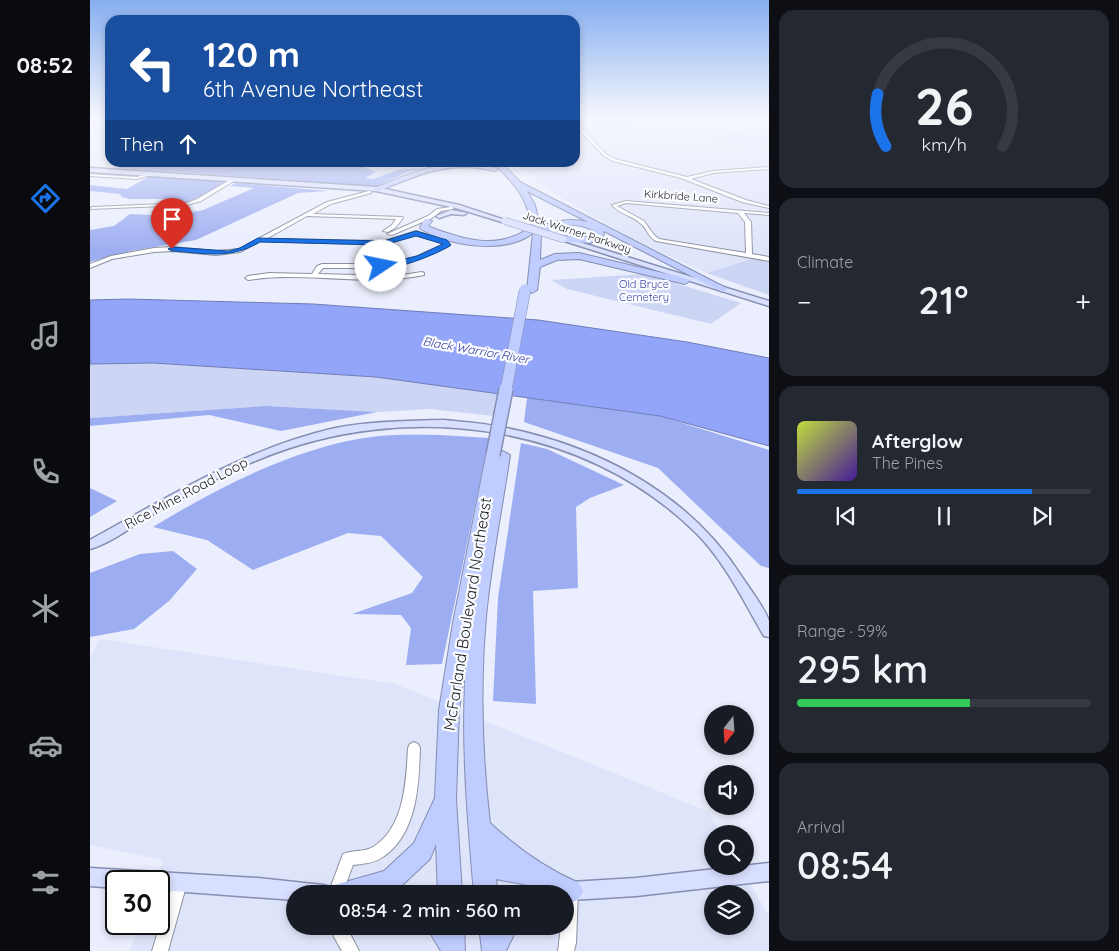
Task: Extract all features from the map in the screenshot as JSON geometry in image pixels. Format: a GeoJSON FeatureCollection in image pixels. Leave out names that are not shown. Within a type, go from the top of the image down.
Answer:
{"type":"FeatureCollection","features":[{"type":"Feature","properties":{"kind":"highway"},"geometry":{"type":"LineString","coordinates":[[373,191],[411,174],[440,167]]}},
{"type":"Feature","properties":{"kind":"highway"},"geometry":{"type":"LineString","coordinates":[[497,167],[520,184],[723,290]]}},
{"type":"Feature","properties":{"kind":"highway"},"geometry":{"type":"LineString","coordinates":[[497,167],[521,201],[538,249],[528,290],[498,455]]}},
{"type":"Feature","properties":{"kind":"highway"},"geometry":{"type":"LineString","coordinates":[[520,184],[533,207],[536,218],[530,246],[528,290]]}},
{"type":"Feature","properties":{"kind":"highway"},"geometry":{"type":"LineString","coordinates":[[388,185],[386,187],[388,190],[394,192]]}},
{"type":"Feature","properties":{"kind":"highway"},"geometry":{"type":"LineString","coordinates":[[428,221],[424,227],[427,229],[479,243],[516,241],[549,225],[569,222],[586,224],[600,231],[600,236],[590,240],[565,242]]}},
{"type":"Feature","properties":{"kind":"highway"},"geometry":{"type":"LineString","coordinates":[[623,239],[636,253],[627,261]]}},
{"type":"Feature","properties":{"kind":"highway"},"geometry":{"type":"LineString","coordinates":[[535,266],[555,257],[579,256],[685,281]]}},
{"type":"Feature","properties":{"kind":"highway","name":"McFarland Boulevard Northeast"},"geometry":{"type":"LineString","coordinates":[[450,885],[445,799],[448,710],[498,455]]}},
{"type":"Feature","properties":{"kind":"highway","name":"McFarland Boulevard Northeast"},"geometry":{"type":"LineString","coordinates":[[485,885],[476,793],[475,689],[478,616],[498,455]]}},
{"type":"Feature","properties":{"kind":"highway"},"geometry":{"type":"LineString","coordinates":[[374,885],[390,881],[422,851],[445,799]]}},
{"type":"Feature","properties":{"kind":"highway"},"geometry":{"type":"LineString","coordinates":[[480,828],[503,851],[554,885]]}},
{"type":"Feature","properties":{"kind":"highway"},"geometry":{"type":"LineString","coordinates":[[482,865],[544,879]]}},
{"type":"Feature","properties":{"kind":"main road"},"geometry":{"type":"LineString","coordinates":[[90,170],[394,192],[454,207]]}},
{"type":"Feature","properties":{"kind":"main road"},"geometry":{"type":"LineString","coordinates":[[295,184],[355,192],[373,191],[451,212],[467,208]]}},
{"type":"Feature","properties":{"kind":"main road"},"geometry":{"type":"LineString","coordinates":[[439,210],[454,207]]}},
{"type":"Feature","properties":{"kind":"main road","name":"Jack Warner Parkway"},"geometry":{"type":"LineString","coordinates":[[454,207],[467,208],[507,224],[769,304]]}},
{"type":"Feature","properties":{"kind":"main road","name":"Jack Warner Parkway"},"geometry":{"type":"LineString","coordinates":[[627,261],[769,308]]}},
{"type":"Feature","properties":{"kind":"main road","name":"Rice Mine Road Loop"},"geometry":{"type":"LineString","coordinates":[[90,545],[224,470],[279,447],[309,437],[380,425],[434,423],[493,428],[533,437],[582,453],[621,471],[671,504],[710,541],[730,568],[769,632]]}},
{"type":"Feature","properties":{"kind":"main road"},"geometry":{"type":"LineString","coordinates":[[574,892],[769,872]]}},
{"type":"Feature","properties":{"kind":"main road"},"geometry":{"type":"LineString","coordinates":[[90,877],[105,878]]}},
{"type":"Feature","properties":{"kind":"main road"},"geometry":{"type":"LineString","coordinates":[[170,882],[286,891]]}},
{"type":"Feature","properties":{"kind":"street"},"geometry":{"type":"LineString","coordinates":[[626,163],[690,178],[744,201],[769,206]]}},
{"type":"Feature","properties":{"kind":"street"},"geometry":{"type":"LineString","coordinates":[[690,178],[713,172],[769,168]]}},
{"type":"Feature","properties":{"kind":"street"},"geometry":{"type":"LineString","coordinates":[[90,175],[136,178],[149,174]]}},
{"type":"Feature","properties":{"kind":"street"},"geometry":{"type":"LineString","coordinates":[[91,210],[187,204],[199,200],[233,180]]}},
{"type":"Feature","properties":{"kind":"street"},"geometry":{"type":"LineString","coordinates":[[90,266],[105,260],[154,250],[234,252],[329,203],[355,192]]}},
{"type":"Feature","properties":{"kind":"street"},"geometry":{"type":"LineString","coordinates":[[91,210],[96,201]]}},
{"type":"Feature","properties":{"kind":"street","name":"Kirkbride Lane"},"geometry":{"type":"LineString","coordinates":[[769,214],[626,202],[614,205],[619,210],[640,221],[648,233],[658,240],[769,259]]}},
{"type":"Feature","properties":{"kind":"street"},"geometry":{"type":"LineString","coordinates":[[381,243],[395,231],[426,218],[439,210],[454,207]]}},
{"type":"Feature","properties":{"kind":"street"},"geometry":{"type":"LineString","coordinates":[[381,243],[407,228],[428,221],[439,210]]}},
{"type":"Feature","properties":{"kind":"street"},"geometry":{"type":"LineString","coordinates":[[740,211],[748,222],[749,256]]}},
{"type":"Feature","properties":{"kind":"street"},"geometry":{"type":"LineString","coordinates":[[305,215],[400,218],[394,226],[386,231]]}},
{"type":"Feature","properties":{"kind":"street"},"geometry":{"type":"LineString","coordinates":[[314,276],[319,267],[322,266],[390,266],[420,257],[448,245],[426,235],[409,236],[381,243]]}},
{"type":"Feature","properties":{"kind":"street"},"geometry":{"type":"LineString","coordinates":[[258,240],[394,243],[409,236]]}},
{"type":"Feature","properties":{"kind":"street"},"geometry":{"type":"LineString","coordinates":[[390,238],[398,240]]}},
{"type":"Feature","properties":{"kind":"street"},"geometry":{"type":"LineString","coordinates":[[248,278],[269,275],[395,278],[422,274]]}},
{"type":"Feature","properties":{"kind":"street"},"geometry":{"type":"LineString","coordinates":[[338,885],[348,859],[377,853],[393,839],[405,814],[412,788],[414,748]]}},
{"type":"Feature","properties":{"kind":"street"},"geometry":{"type":"LineString","coordinates":[[160,951],[180,883]]}},
{"type":"Feature","properties":{"kind":"street"},"geometry":{"type":"LineString","coordinates":[[341,935],[351,951]]}},
{"type":"Feature","properties":{"kind":"street"},"geometry":{"type":"LineString","coordinates":[[566,951],[569,935]]}},
{"type":"Feature","properties":{"kind":"shaded area"},"geometry":{"type":"Polygon","coordinates":[[[580,163],[769,163],[769,295],[707,273],[632,239],[541,185],[521,167],[580,167],[580,163]]]}},
{"type":"Feature","properties":{"kind":"shaded area"},"geometry":{"type":"Polygon","coordinates":[[[314,167],[430,167],[410,171],[377,186],[301,181],[320,172],[314,167]]]}},
{"type":"Feature","properties":{"kind":"shaded area"},"geometry":{"type":"Polygon","coordinates":[[[364,167],[376,172],[365,178],[373,179],[398,170],[421,168],[377,186],[119,168],[364,167]]]}},
{"type":"Feature","properties":{"kind":"shaded area"},"geometry":{"type":"Polygon","coordinates":[[[150,176],[225,182],[201,197],[183,203],[177,203],[178,199],[130,199],[122,197],[120,194],[90,191],[90,185],[127,189],[150,176]]]}},
{"type":"Feature","properties":{"kind":"shaded area"},"geometry":{"type":"Polygon","coordinates":[[[236,183],[329,191],[298,193],[196,240],[131,251],[90,262],[90,230],[114,226],[130,214],[170,216],[203,210],[254,188],[230,186],[236,183]]]}},
{"type":"Feature","properties":{"kind":"shaded area"},"geometry":{"type":"Polygon","coordinates":[[[527,398],[660,416],[769,450],[769,568],[761,566],[658,468],[524,422],[527,398]]]}},
{"type":"Feature","properties":{"kind":"shaded area"},"geometry":{"type":"Polygon","coordinates":[[[266,406],[377,412],[281,431],[209,415],[90,426],[90,418],[266,406]]]}},
{"type":"Feature","properties":{"kind":"shaded area"},"geometry":{"type":"Polygon","coordinates":[[[440,435],[489,438],[442,664],[406,665],[411,628],[401,615],[352,614],[412,593],[423,577],[381,536],[348,533],[253,570],[207,540],[153,527],[230,484],[258,471],[314,450],[371,437],[440,435]]]}},
{"type":"Feature","properties":{"kind":"shaded area"},"geometry":{"type":"Polygon","coordinates":[[[521,443],[547,449],[624,485],[590,498],[576,507],[578,588],[533,591],[536,704],[493,701],[498,598],[521,443]]]}},
{"type":"Feature","properties":{"kind":"shaded area"},"geometry":{"type":"Polygon","coordinates":[[[90,488],[117,501],[90,517],[90,488]]]}},
{"type":"Feature","properties":{"kind":"shaded area"},"geometry":{"type":"Polygon","coordinates":[[[173,551],[197,569],[169,601],[134,629],[90,637],[90,573],[140,554],[173,551]]]}},
{"type":"Feature","properties":{"kind":"shaded area"},"geometry":{"type":"Polygon","coordinates":[[[100,639],[395,684],[704,810],[704,815],[711,815],[716,825],[704,825],[704,875],[745,875],[751,885],[704,885],[704,935],[754,935],[754,890],[769,916],[769,951],[130,951],[136,935],[170,935],[170,870],[159,870],[163,860],[90,845],[90,658],[100,639]]]}},
{"type":"Feature","properties":{"kind":"green space"},"geometry":{"type":"Polygon","coordinates":[[[752,259],[769,262],[769,295],[707,273],[752,259]]]}},
{"type":"Feature","properties":{"kind":"green space","name":"Old Bryce Cemetery"},"geometry":{"type":"Polygon","coordinates":[[[645,274],[741,303],[711,324],[567,289],[551,280],[645,274]]]}},
{"type":"Feature","properties":{"kind":"green space"},"geometry":{"type":"Polygon","coordinates":[[[153,363],[376,377],[498,394],[494,416],[429,409],[377,412],[266,406],[90,418],[90,364],[153,363]]]}},
{"type":"Feature","properties":{"kind":"water","name":"Black Warrior River"},"geometry":{"type":"Polygon","coordinates":[[[128,299],[313,304],[538,320],[687,342],[769,358],[769,446],[660,416],[376,377],[153,363],[90,364],[90,300],[128,299]]]}},
{"type":"Feature","properties":{"kind":"route"},"geometry":{"type":"LineString","coordinates":[[172,249],[228,253],[243,249],[258,240],[384,243],[416,234],[426,235],[448,245],[420,257],[390,266],[381,266]]}}]}
